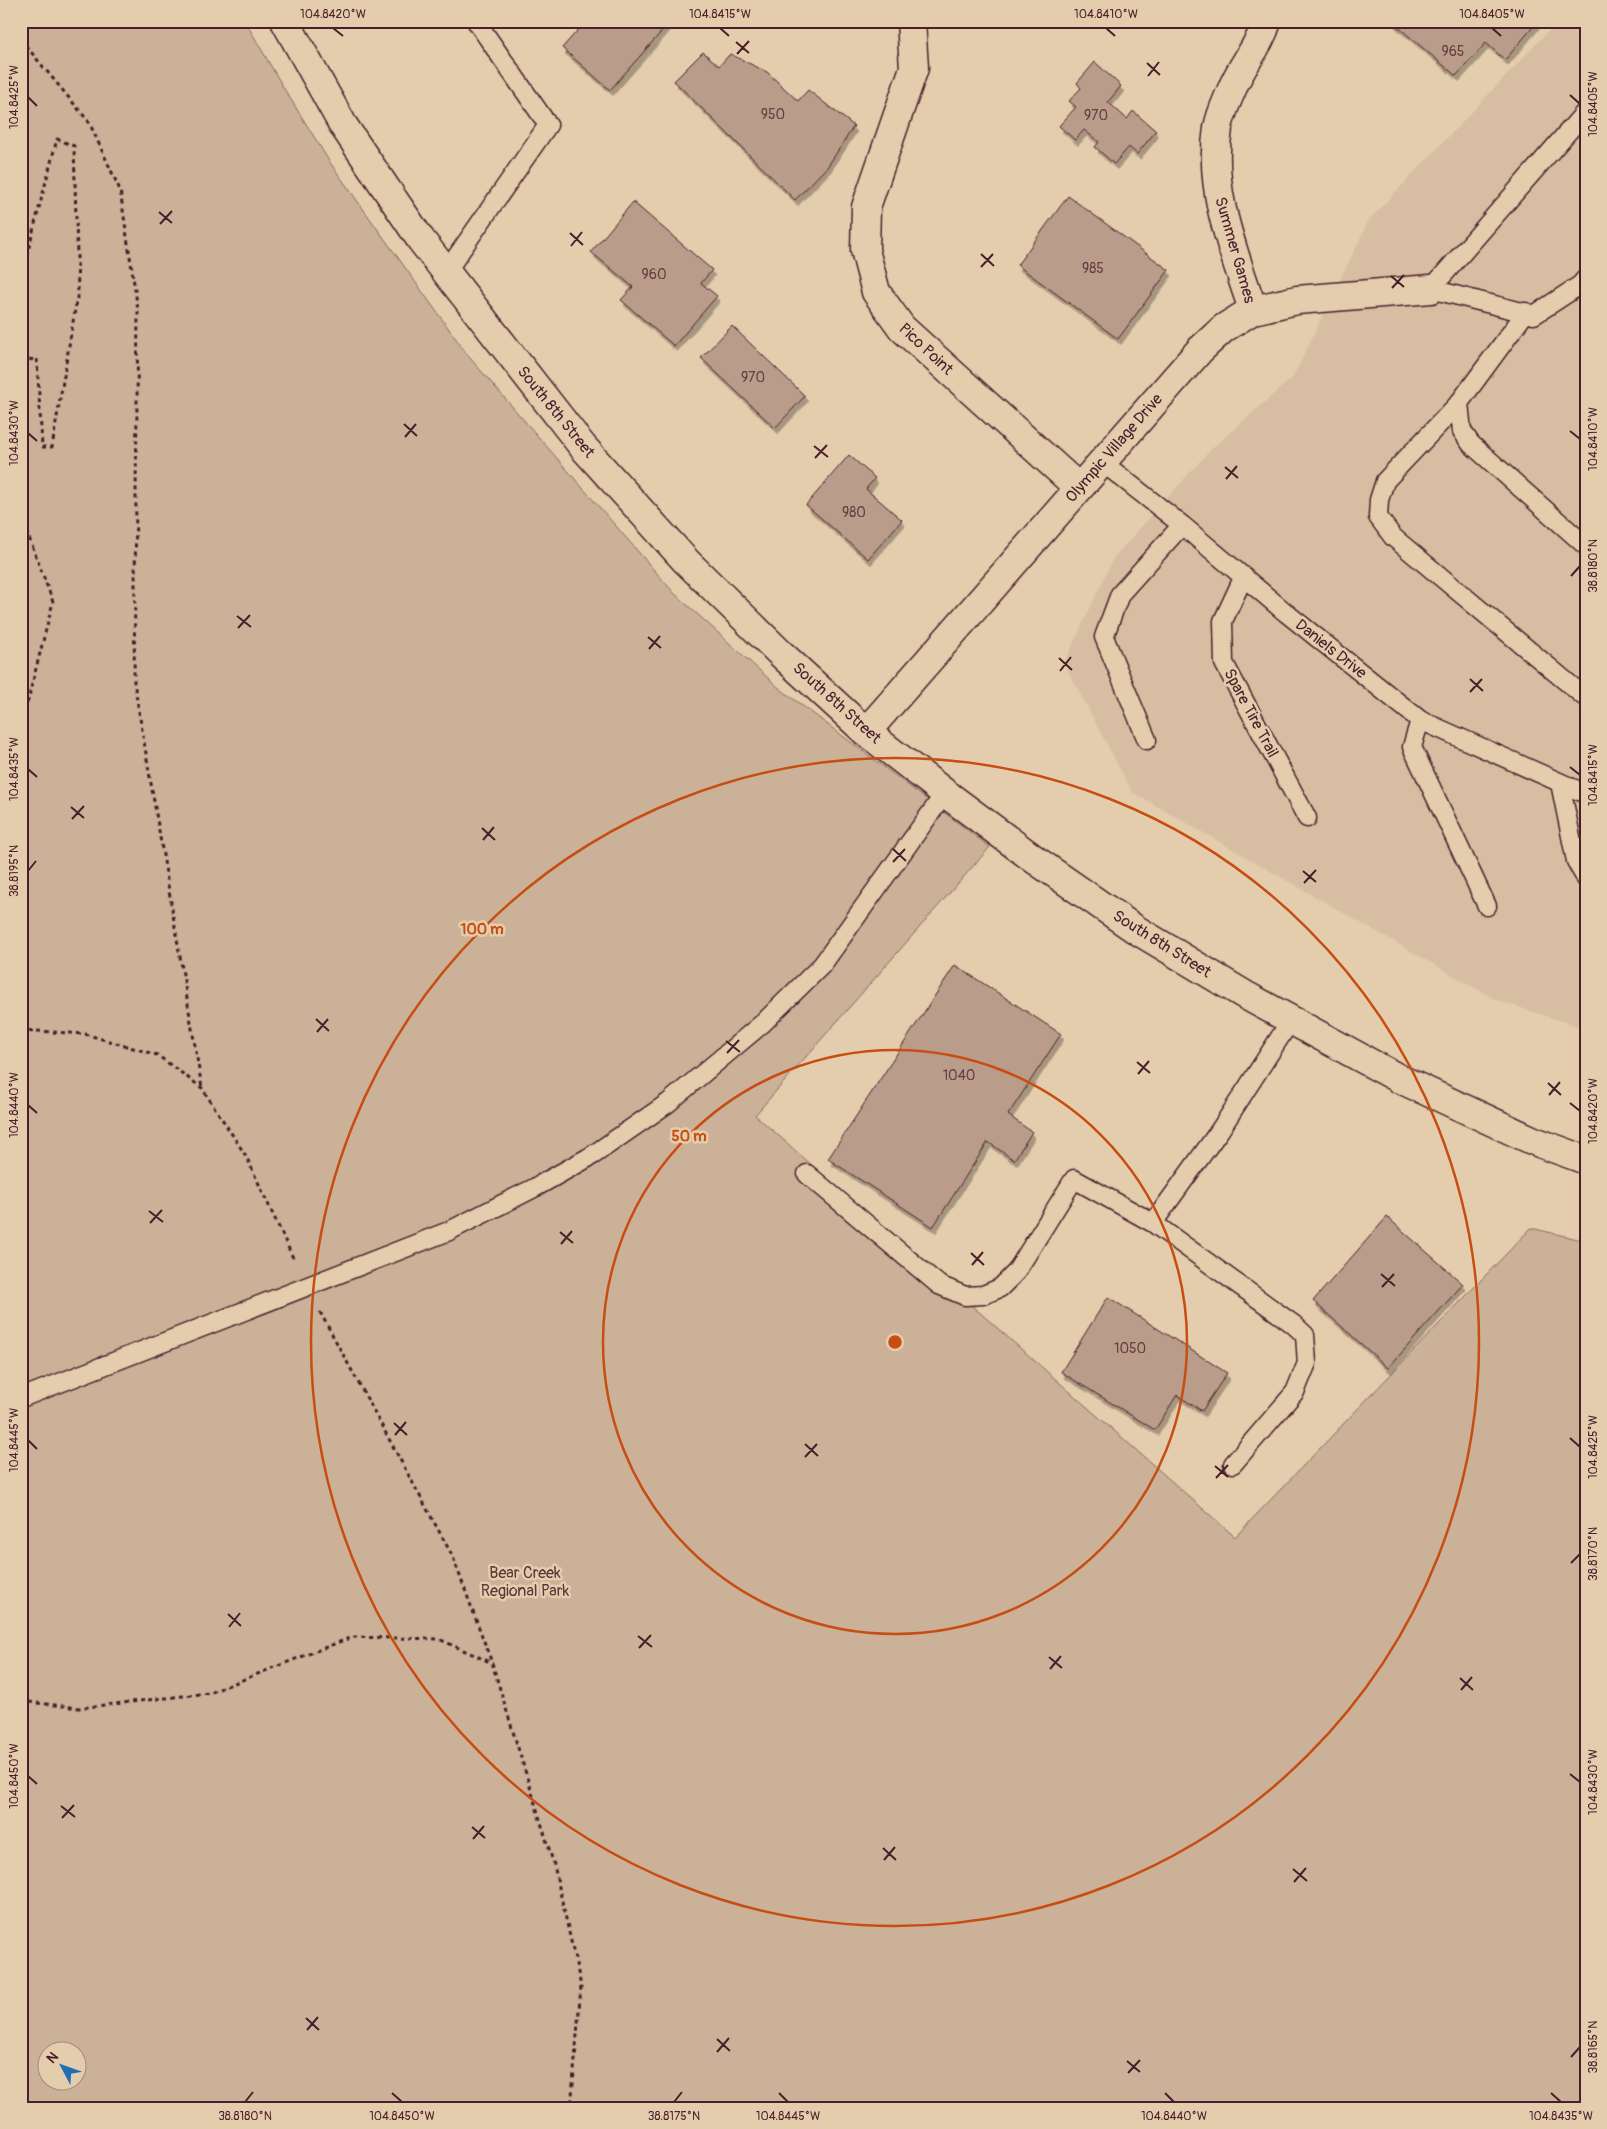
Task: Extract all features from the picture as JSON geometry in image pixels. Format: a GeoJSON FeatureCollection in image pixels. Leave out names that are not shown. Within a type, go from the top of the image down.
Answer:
{"type":"FeatureCollection","features":[{"type":"Feature","properties":{"kind":"main road","name":"South 8th Street"},"geometry":{"type":"LineString","coordinates":[[285,21],[343,125],[421,240],[583,447],[686,561],[780,653],[866,732],[944,793],[1135,928],[1291,1020],[1398,1078],[1534,1141],[1586,1160]]}},
{"type":"Feature","properties":{"kind":"main road","name":"Pico Point"},"geometry":{"type":"LineString","coordinates":[[911,21],[914,68],[866,207],[865,250],[876,292],[902,328],[1078,488]]}},
{"type":"Feature","properties":{"kind":"main road","name":"Summer Games"},"geometry":{"type":"LineString","coordinates":[[1253,310],[1224,219],[1215,172],[1218,127],[1233,86],[1264,33],[1267,21]]}},
{"type":"Feature","properties":{"kind":"main road","name":"Olympic Village Drive"},"geometry":{"type":"LineString","coordinates":[[866,732],[1200,350],[1224,328],[1253,310],[1298,300],[1431,289]]}},
{"type":"Feature","properties":{"kind":"lane"},"geometry":{"type":"LineString","coordinates":[[446,272],[548,125],[476,21]]}},
{"type":"Feature","properties":{"kind":"lane"},"geometry":{"type":"LineString","coordinates":[[1586,111],[1431,289],[1534,315],[1580,285],[1586,278]]}},
{"type":"Feature","properties":{"kind":"lane"},"geometry":{"type":"LineString","coordinates":[[1526,312],[1459,403],[1385,482],[1379,500],[1378,517],[1393,537],[1586,698]]}},
{"type":"Feature","properties":{"kind":"lane"},"geometry":{"type":"LineString","coordinates":[[1459,403],[1462,431],[1471,444],[1586,546]]}},
{"type":"Feature","properties":{"kind":"lane","name":"Daniels Drive"},"geometry":{"type":"LineString","coordinates":[[1102,462],[1420,720],[1586,794]]}},
{"type":"Feature","properties":{"kind":"lane"},"geometry":{"type":"LineString","coordinates":[[1147,740],[1104,637],[1120,594],[1182,525]]}},
{"type":"Feature","properties":{"kind":"lane","name":"Spare Tire Trail"},"geometry":{"type":"LineString","coordinates":[[1244,576],[1223,620],[1224,663],[1307,818]]}},
{"type":"Feature","properties":{"kind":"lane"},"geometry":{"type":"LineString","coordinates":[[1420,720],[1412,747],[1487,906]]}},
{"type":"Feature","properties":{"kind":"lane"},"geometry":{"type":"LineString","coordinates":[[1560,783],[1576,861],[1586,879]]}},
{"type":"Feature","properties":{"kind":"lane"},"geometry":{"type":"LineString","coordinates":[[21,1398],[449,1231],[536,1187],[593,1155],[668,1103],[763,1023],[822,965],[944,793]]}},
{"type":"Feature","properties":{"kind":"lane"},"geometry":{"type":"LineString","coordinates":[[1153,1223],[1220,1130],[1291,1020]]}},
{"type":"Feature","properties":{"kind":"lane"},"geometry":{"type":"LineString","coordinates":[[807,1174],[939,1285],[965,1296],[983,1295],[1000,1288],[1016,1272],[1074,1179],[1153,1223],[1293,1324],[1305,1335],[1307,1364],[1295,1392],[1233,1464]]}},
{"type":"Feature","properties":{"kind":"path"},"geometry":{"type":"LineString","coordinates":[[21,40],[89,122],[120,190],[138,310],[134,682],[202,1088]]}},
{"type":"Feature","properties":{"kind":"path"},"geometry":{"type":"LineString","coordinates":[[21,334],[25,328],[24,266],[57,139],[74,146],[78,292],[52,447],[42,448],[37,359],[26,360],[21,386]]}},
{"type":"Feature","properties":{"kind":"path"},"geometry":{"type":"LineString","coordinates":[[21,516],[53,602],[27,704],[21,692]]}},
{"type":"Feature","properties":{"kind":"path"},"geometry":{"type":"LineString","coordinates":[[21,1030],[84,1034],[157,1054],[202,1088],[246,1156],[306,1288],[453,1558],[492,1663],[554,1865],[581,1986],[571,2108]]}},
{"type":"Feature","properties":{"kind":"path"},"geometry":{"type":"LineString","coordinates":[[21,1701],[79,1708],[209,1693],[352,1637],[439,1639],[492,1663]]}},
{"type":"Feature","properties":{"kind":"shaded area"},"geometry":{"type":"Polygon","coordinates":[[[1558,21],[1586,21],[1586,1029],[1496,1000],[1132,792],[1064,663],[1114,557],[1211,449],[1293,377],[1369,220],[1558,21]]]}},
{"type":"Feature","properties":{"kind":"green space","name":"Bear Creek Regional Park"},"geometry":{"type":"Polygon","coordinates":[[[21,21],[245,21],[331,164],[469,357],[674,593],[779,688],[990,847],[755,1115],[1235,1537],[1531,1228],[1586,1241],[1586,2108],[21,2108],[21,21]]]}},
{"type":"Feature","properties":{"kind":"building"},"geometry":{"type":"Polygon","coordinates":[[[586,21],[671,21],[610,90],[562,48],[586,21]]]}},
{"type":"Feature","properties":{"kind":"building"},"geometry":{"type":"Polygon","coordinates":[[[1391,21],[1538,21],[1505,60],[1486,43],[1456,76],[1391,21]]]}},
{"type":"Feature","properties":{"kind":"building"},"geometry":{"type":"Polygon","coordinates":[[[703,52],[719,66],[730,54],[767,72],[798,101],[808,90],[854,126],[828,166],[795,200],[674,81],[703,52]]]}},
{"type":"Feature","properties":{"kind":"building"},"geometry":{"type":"Polygon","coordinates":[[[1095,62],[1121,86],[1108,102],[1127,119],[1133,111],[1156,131],[1137,154],[1129,147],[1114,164],[1095,147],[1099,142],[1084,130],[1075,140],[1059,126],[1076,107],[1069,101],[1081,88],[1077,83],[1095,62]]]}},
{"type":"Feature","properties":{"kind":"building"},"geometry":{"type":"Polygon","coordinates":[[[1068,196],[1169,270],[1118,339],[1017,265],[1068,196]]]}},
{"type":"Feature","properties":{"kind":"building"},"geometry":{"type":"Polygon","coordinates":[[[633,202],[712,270],[701,283],[717,296],[674,346],[621,300],[633,287],[591,252],[633,202]]]}},
{"type":"Feature","properties":{"kind":"building"},"geometry":{"type":"Polygon","coordinates":[[[732,326],[805,396],[775,428],[701,358],[732,326]]]}},
{"type":"Feature","properties":{"kind":"building"},"geometry":{"type":"Polygon","coordinates":[[[849,455],[875,478],[866,489],[902,520],[868,559],[806,505],[849,455]]]}},
{"type":"Feature","properties":{"kind":"building"},"geometry":{"type":"Polygon","coordinates":[[[955,965],[1061,1034],[1008,1115],[1032,1132],[1014,1160],[988,1142],[933,1227],[828,1159],[955,965]]]}},
{"type":"Feature","properties":{"kind":"building"},"geometry":{"type":"Polygon","coordinates":[[[1387,1217],[1463,1284],[1388,1368],[1313,1301],[1387,1217]]]}},
{"type":"Feature","properties":{"kind":"building"},"geometry":{"type":"Polygon","coordinates":[[[1108,1297],[1227,1373],[1202,1411],[1177,1395],[1155,1430],[1061,1372],[1108,1297]]]}}]}
